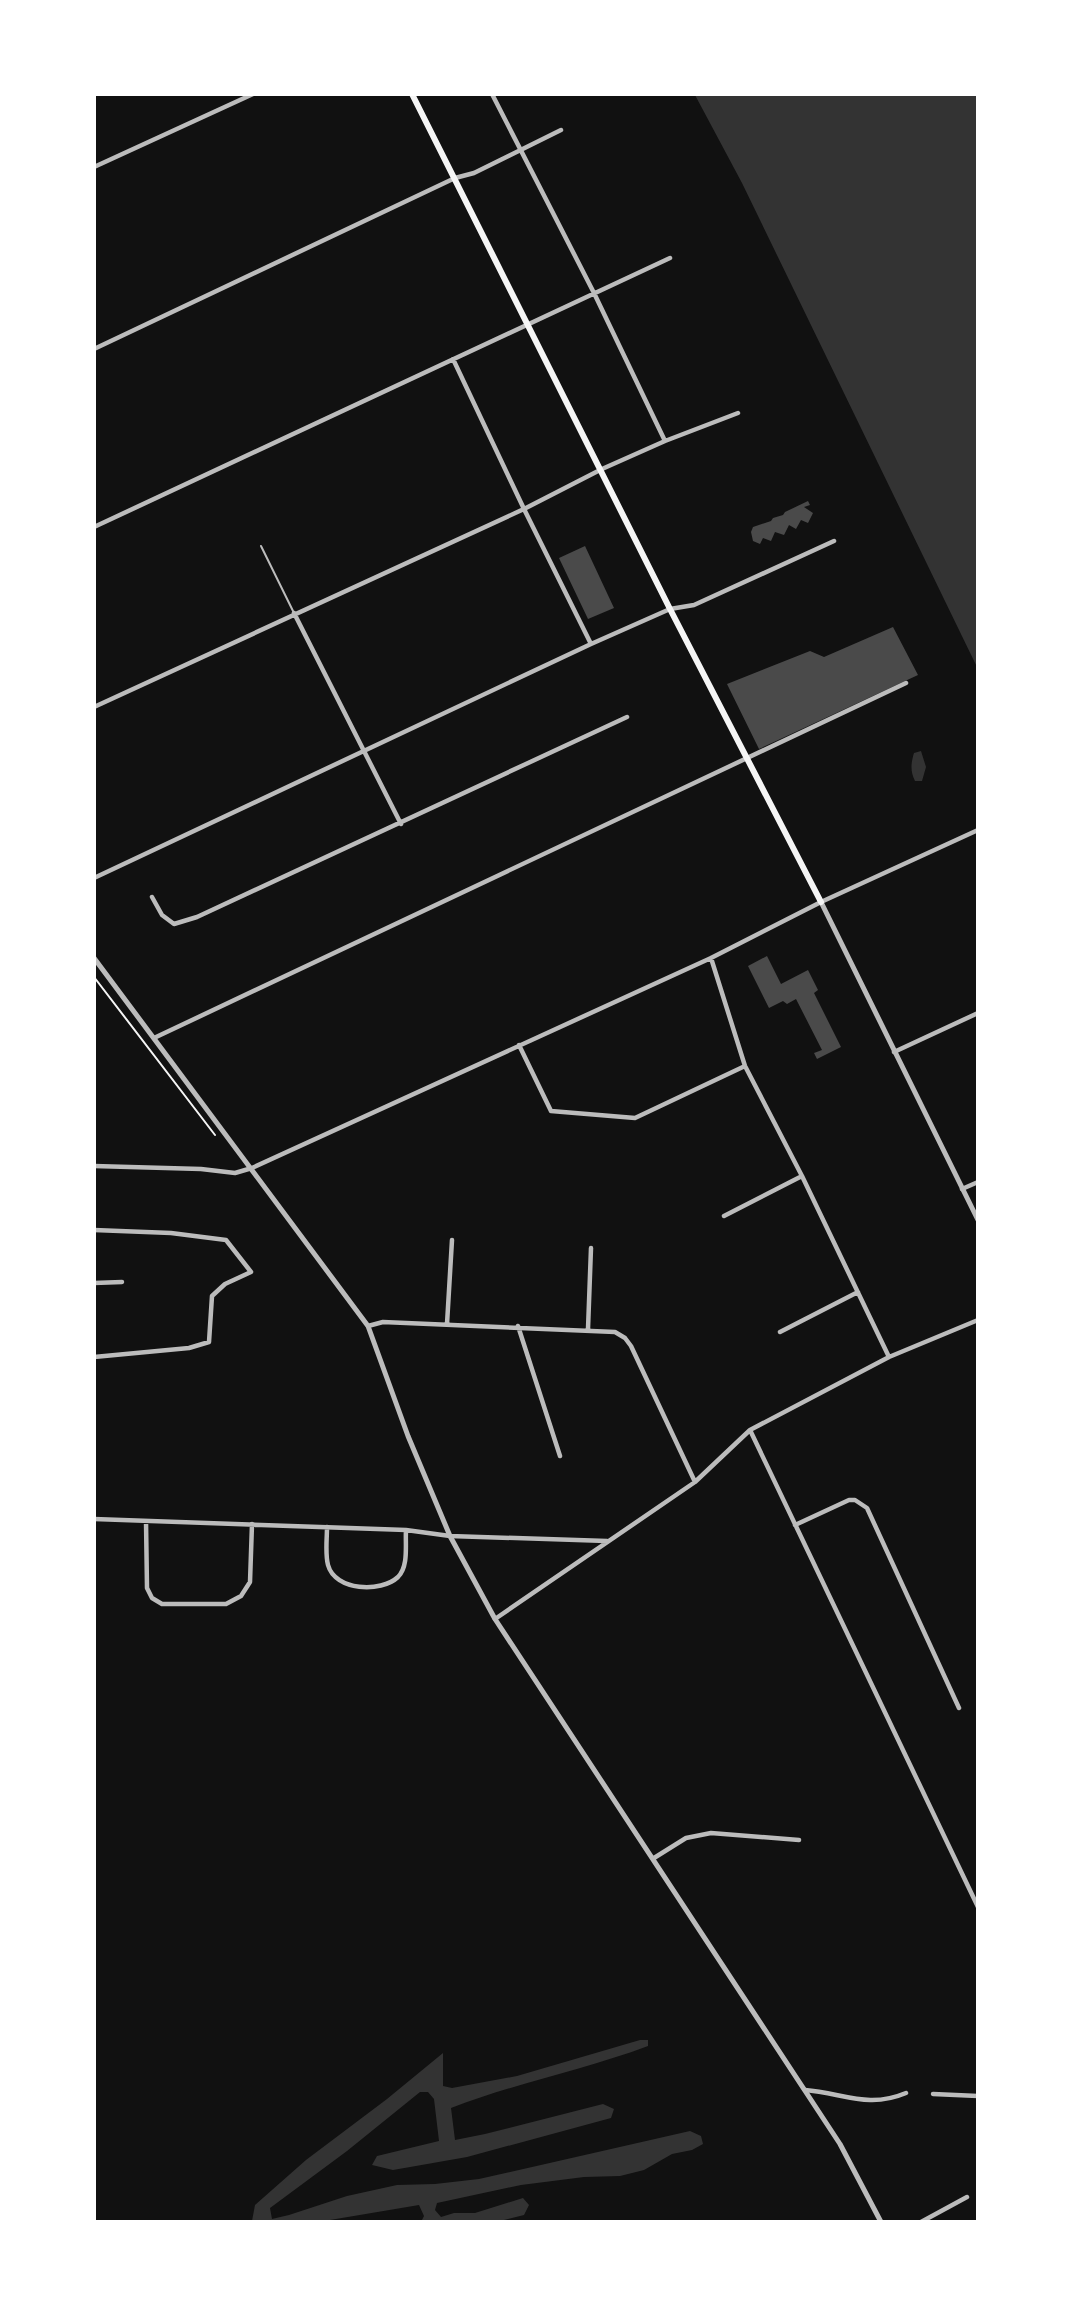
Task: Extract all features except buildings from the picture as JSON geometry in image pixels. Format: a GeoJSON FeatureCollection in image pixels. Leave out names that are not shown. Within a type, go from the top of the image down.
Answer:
{"type":"FeatureCollection","features":[{"type":"Feature","properties":{"kind":"main road"},"geometry":{"type":"LineString","coordinates":[[412,94],[602,469],[670,610],[821,902]]}},
{"type":"Feature","properties":{"kind":"street"},"geometry":{"type":"LineString","coordinates":[[94,167],[253,94]]}},
{"type":"Feature","properties":{"kind":"street"},"geometry":{"type":"LineString","coordinates":[[492,94],[594,293],[665,441]]}},
{"type":"Feature","properties":{"kind":"street"},"geometry":{"type":"LineString","coordinates":[[94,349],[561,130]]}},
{"type":"Feature","properties":{"kind":"street"},"geometry":{"type":"LineString","coordinates":[[94,527],[670,258]]}},
{"type":"Feature","properties":{"kind":"street"},"geometry":{"type":"LineString","coordinates":[[453,359],[591,644]]}},
{"type":"Feature","properties":{"kind":"street"},"geometry":{"type":"LineString","coordinates":[[94,707],[524,509],[602,469],[738,413]]}},
{"type":"Feature","properties":{"kind":"street"},"geometry":{"type":"LineString","coordinates":[[94,878],[591,644],[670,610],[694,605],[834,541]]}},
{"type":"Feature","properties":{"kind":"street"},"geometry":{"type":"LineString","coordinates":[[294,613],[401,824]]}},
{"type":"Feature","properties":{"kind":"street"},"geometry":{"type":"LineString","coordinates":[[154,1038],[906,683]]}},
{"type":"Feature","properties":{"kind":"street"},"geometry":{"type":"LineString","coordinates":[[152,897],[162,915],[174,924],[197,917],[627,717]]}},
{"type":"Feature","properties":{"kind":"street"},"geometry":{"type":"LineString","coordinates":[[94,1166],[201,1169],[235,1173],[252,1168],[711,957],[821,902],[978,830]]}},
{"type":"Feature","properties":{"kind":"street"},"geometry":{"type":"LineString","coordinates":[[821,902],[978,1220]]}},
{"type":"Feature","properties":{"kind":"street"},"geometry":{"type":"LineString","coordinates":[[711,957],[745,1066],[802,1176],[888,1357]]}},
{"type":"Feature","properties":{"kind":"street"},"geometry":{"type":"LineString","coordinates":[[94,958],[368,1326],[408,1436],[450,1536],[495,1619],[840,2144],[881,2221]]}},
{"type":"Feature","properties":{"kind":"street"},"geometry":{"type":"LineString","coordinates":[[894,1052],[978,1013]]}},
{"type":"Feature","properties":{"kind":"street"},"geometry":{"type":"LineString","coordinates":[[519,1045],[551,1111],[635,1118],[745,1066]]}},
{"type":"Feature","properties":{"kind":"street"},"geometry":{"type":"LineString","coordinates":[[724,1216],[802,1176]]}},
{"type":"Feature","properties":{"kind":"street"},"geometry":{"type":"LineString","coordinates":[[962,1189],[978,1182]]}},
{"type":"Feature","properties":{"kind":"street"},"geometry":{"type":"LineString","coordinates":[[94,1230],[171,1233],[226,1240],[251,1272],[225,1284],[212,1296],[209,1342],[189,1348],[94,1357]]}},
{"type":"Feature","properties":{"kind":"street"},"geometry":{"type":"LineString","coordinates":[[447,1324],[452,1240]]}},
{"type":"Feature","properties":{"kind":"street"},"geometry":{"type":"LineString","coordinates":[[588,1329],[591,1248]]}},
{"type":"Feature","properties":{"kind":"street"},"geometry":{"type":"LineString","coordinates":[[94,1283],[122,1282]]}},
{"type":"Feature","properties":{"kind":"street"},"geometry":{"type":"LineString","coordinates":[[779,1332],[858,1292]]}},
{"type":"Feature","properties":{"kind":"street"},"geometry":{"type":"LineString","coordinates":[[495,1619],[695,1482],[750,1430],[888,1357],[978,1320]]}},
{"type":"Feature","properties":{"kind":"street"},"geometry":{"type":"LineString","coordinates":[[368,1326],[383,1322],[615,1332],[631,1346],[695,1482]]}},
{"type":"Feature","properties":{"kind":"street"},"geometry":{"type":"LineString","coordinates":[[518,1326],[560,1456]]}},
{"type":"Feature","properties":{"kind":"street"},"geometry":{"type":"LineString","coordinates":[[750,1430],[978,1907]]}},
{"type":"Feature","properties":{"kind":"street"},"geometry":{"type":"LineString","coordinates":[[795,1525],[849,1500],[855,1500],[867,1508],[959,1708]]}},
{"type":"Feature","properties":{"kind":"street"},"geometry":{"type":"LineString","coordinates":[[94,1519],[406,1530],[450,1536],[610,1541]]}},
{"type":"Feature","properties":{"kind":"street"},"geometry":{"type":"LineString","coordinates":[[146,1521],[147,1588],[152,1598],[162,1604],[226,1604],[241,1596],[250,1582],[252,1524]]}},
{"type":"Feature","properties":{"kind":"street"},"geometry":{"type":"LineString","coordinates":[[327,1527],[328,1565],[333,1575],[349,1586],[385,1585],[399,1576],[405,1566],[406,1530]]}},
{"type":"Feature","properties":{"kind":"street"},"geometry":{"type":"LineString","coordinates":[[654,1858],[686,1839],[711,1833],[799,1840]]}},
{"type":"Feature","properties":{"kind":"street"},"geometry":{"type":"LineString","coordinates":[[805,2090],[864,2101],[887,2101],[906,2093]]}},
{"type":"Feature","properties":{"kind":"street"},"geometry":{"type":"LineString","coordinates":[[933,2094],[978,2096]]}},
{"type":"Feature","properties":{"kind":"street"},"geometry":{"type":"LineString","coordinates":[[921,2221],[967,2197]]}},
{"type":"Feature","properties":{"kind":"lane"},"geometry":{"type":"LineString","coordinates":[[261,546],[294,613]]}},
{"type":"Feature","properties":{"kind":"path"},"geometry":{"type":"LineString","coordinates":[[94,976],[221,1143]]}},
{"type":"Feature","properties":{"kind":"shaded area"},"geometry":{"type":"Polygon","coordinates":[[[695,95],[977,95],[977,667],[742,183],[695,95]]]}},
{"type":"Feature","properties":{"kind":"shaded area"},"geometry":{"type":"Polygon","coordinates":[[[921,751],[926,767],[922,781],[915,781],[912,760],[914,753],[921,751]]]}},
{"type":"Feature","properties":{"kind":"shaded area"},"geometry":{"type":"Polygon","coordinates":[[[640,2040],[648,2040],[648,2046],[451,2108],[455,2140],[603,2104],[614,2109],[611,2118],[467,2157],[393,2170],[372,2165],[377,2156],[439,2141],[434,2099],[428,2092],[420,2092],[270,2208],[272,2219],[347,2196],[397,2185],[479,2179],[690,2131],[701,2136],[703,2144],[692,2150],[672,2154],[644,2170],[620,2176],[584,2177],[521,2185],[437,2203],[435,2210],[441,2217],[454,2213],[475,2213],[523,2198],[529,2205],[524,2215],[496,2222],[394,2221],[422,2220],[424,2216],[419,2205],[324,2221],[252,2221],[255,2205],[306,2160],[443,2053],[443,2086],[452,2088],[517,2076],[640,2040]]]}}]}
